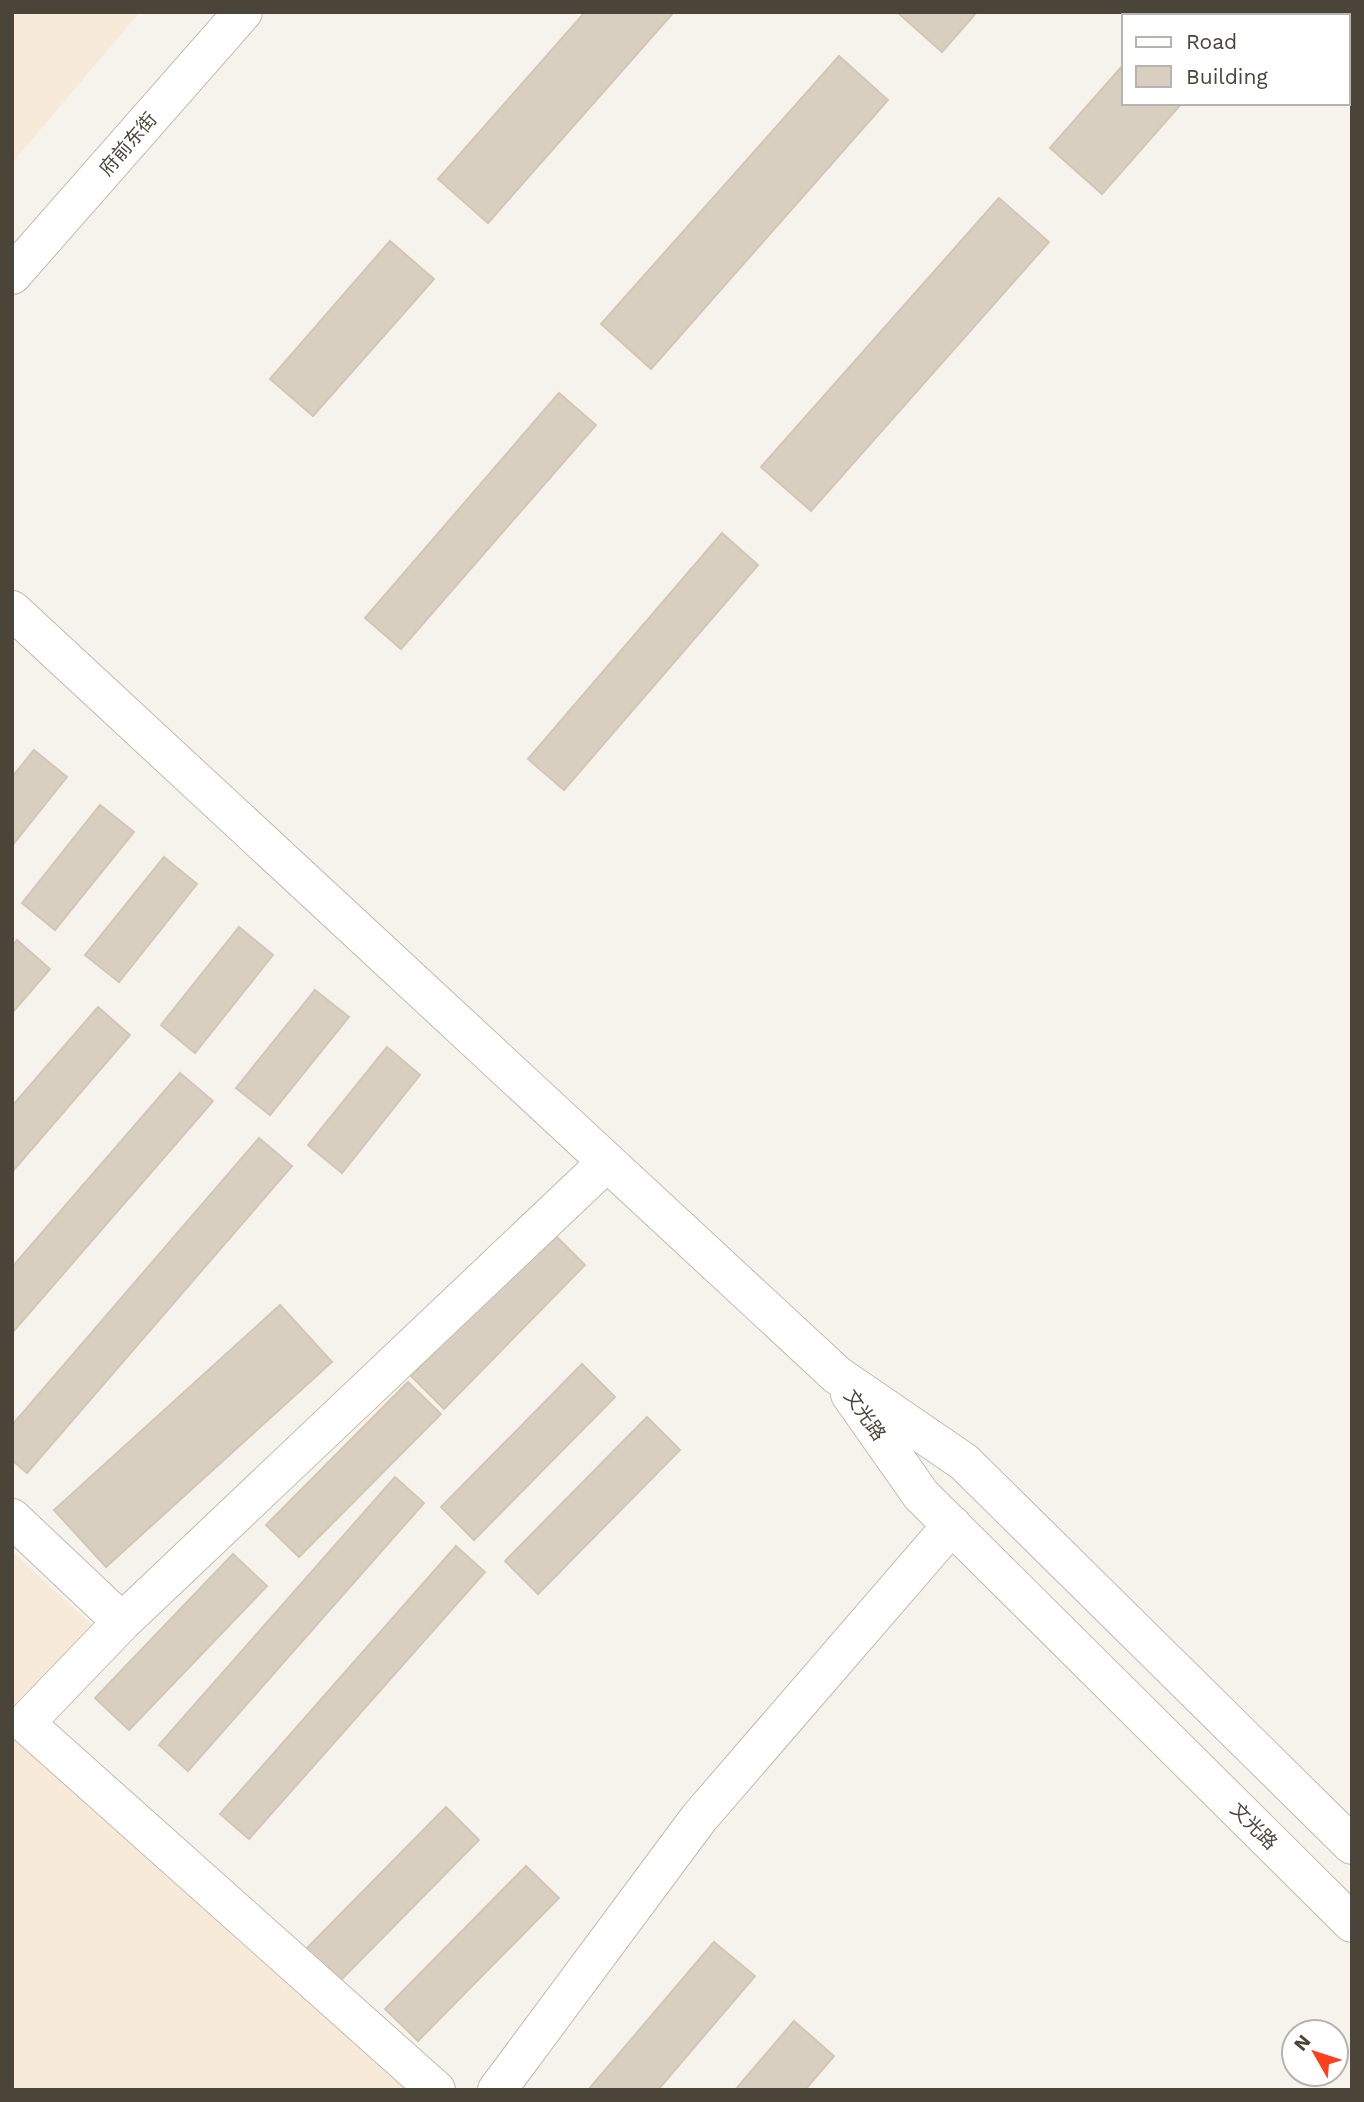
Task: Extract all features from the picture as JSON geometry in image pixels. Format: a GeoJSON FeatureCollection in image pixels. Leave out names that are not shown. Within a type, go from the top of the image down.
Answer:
{"type":"FeatureCollection","features":[{"type":"Feature","properties":{"kind":"street","name":"府前东街"},"geometry":{"type":"LineString","coordinates":[[12,275],[243,12]]}},
{"type":"Feature","properties":{"kind":"street"},"geometry":{"type":"LineString","coordinates":[[12,610],[837,1375]]}},
{"type":"Feature","properties":{"kind":"street"},"geometry":{"type":"LineString","coordinates":[[436,2090],[25,1723],[122,1622],[607,1162]]}},
{"type":"Feature","properties":{"kind":"street","name":"文光路"},"geometry":{"type":"LineString","coordinates":[[837,1375],[921,1495],[1352,1923]]}},
{"type":"Feature","properties":{"kind":"street","name":"文光路"},"geometry":{"type":"LineString","coordinates":[[837,1375],[964,1462],[1352,1844]]}},
{"type":"Feature","properties":{"kind":"street"},"geometry":{"type":"LineString","coordinates":[[12,1518],[122,1622]]}},
{"type":"Feature","properties":{"kind":"street"},"geometry":{"type":"LineString","coordinates":[[497,2090],[699,1818],[953,1525]]}},
{"type":"Feature","properties":{"kind":"shaded area"},"geometry":{"type":"Polygon","coordinates":[[[12,12],[140,12],[12,163],[12,12]]]}},
{"type":"Feature","properties":{"kind":"shaded area"},"geometry":{"type":"Polygon","coordinates":[[[12,1551],[93,1626],[12,1706],[12,1551]]]}},
{"type":"Feature","properties":{"kind":"shaded area"},"geometry":{"type":"Polygon","coordinates":[[[12,1731],[409,2090],[12,2090],[12,1731]]]}},
{"type":"Feature","properties":{"kind":"building"},"geometry":{"type":"Polygon","coordinates":[[[585,12],[674,12],[488,223],[438,179],[585,12]]]}},
{"type":"Feature","properties":{"kind":"building"},"geometry":{"type":"Polygon","coordinates":[[[897,12],[977,12],[942,52],[897,12]]]}},
{"type":"Feature","properties":{"kind":"building"},"geometry":{"type":"Polygon","coordinates":[[[1169,12],[1261,12],[1260,14],[1168,14],[1169,12]]]}},
{"type":"Feature","properties":{"kind":"building"},"geometry":{"type":"Polygon","coordinates":[[[839,56],[888,100],[651,369],[601,324],[839,56]]]}},
{"type":"Feature","properties":{"kind":"building"},"geometry":{"type":"Polygon","coordinates":[[[1122,66],[1122,105],[1180,105],[1102,194],[1050,148],[1122,66]]]}},
{"type":"Feature","properties":{"kind":"building"},"geometry":{"type":"Polygon","coordinates":[[[999,198],[1049,242],[811,511],[761,467],[999,198]]]}},
{"type":"Feature","properties":{"kind":"building"},"geometry":{"type":"Polygon","coordinates":[[[390,241],[434,279],[313,416],[270,379],[390,241]]]}},
{"type":"Feature","properties":{"kind":"building"},"geometry":{"type":"Polygon","coordinates":[[[559,393],[596,425],[401,649],[365,618],[559,393]]]}},
{"type":"Feature","properties":{"kind":"building"},"geometry":{"type":"Polygon","coordinates":[[[722,533],[758,565],[564,790],[528,759],[722,533]]]}},
{"type":"Feature","properties":{"kind":"building"},"geometry":{"type":"Polygon","coordinates":[[[34,750],[67,777],[12,846],[12,777],[34,750]]]}},
{"type":"Feature","properties":{"kind":"building"},"geometry":{"type":"Polygon","coordinates":[[[100,805],[134,832],[55,930],[22,903],[100,805]]]}},
{"type":"Feature","properties":{"kind":"building"},"geometry":{"type":"Polygon","coordinates":[[[164,857],[197,884],[119,982],[85,955],[164,857]]]}},
{"type":"Feature","properties":{"kind":"building"},"geometry":{"type":"Polygon","coordinates":[[[239,927],[273,955],[195,1053],[161,1025],[239,927]]]}},
{"type":"Feature","properties":{"kind":"building"},"geometry":{"type":"Polygon","coordinates":[[[17,940],[50,969],[12,1013],[12,946],[17,940]]]}},
{"type":"Feature","properties":{"kind":"building"},"geometry":{"type":"Polygon","coordinates":[[[315,990],[349,1017],[270,1115],[236,1088],[315,990]]]}},
{"type":"Feature","properties":{"kind":"building"},"geometry":{"type":"Polygon","coordinates":[[[98,1007],[130,1035],[12,1172],[12,1106],[98,1007]]]}},
{"type":"Feature","properties":{"kind":"building"},"geometry":{"type":"Polygon","coordinates":[[[387,1047],[420,1075],[342,1173],[308,1145],[387,1047]]]}},
{"type":"Feature","properties":{"kind":"building"},"geometry":{"type":"Polygon","coordinates":[[[180,1073],[213,1101],[12,1333],[12,1267],[180,1073]]]}},
{"type":"Feature","properties":{"kind":"building"},"geometry":{"type":"Polygon","coordinates":[[[259,1138],[292,1166],[27,1473],[12,1460],[12,1425],[259,1138]]]}},
{"type":"Feature","properties":{"kind":"building"},"geometry":{"type":"Polygon","coordinates":[[[553,1233],[585,1265],[444,1409],[411,1376],[553,1233]]]}},
{"type":"Feature","properties":{"kind":"building"},"geometry":{"type":"Polygon","coordinates":[[[280,1305],[332,1362],[106,1567],[54,1510],[280,1305]]]}},
{"type":"Feature","properties":{"kind":"building"},"geometry":{"type":"Polygon","coordinates":[[[582,1364],[615,1397],[474,1540],[441,1507],[582,1364]]]}},
{"type":"Feature","properties":{"kind":"building"},"geometry":{"type":"Polygon","coordinates":[[[408,1382],[441,1414],[299,1557],[266,1525],[408,1382]]]}},
{"type":"Feature","properties":{"kind":"building"},"geometry":{"type":"Polygon","coordinates":[[[647,1417],[680,1450],[538,1594],[505,1561],[647,1417]]]}},
{"type":"Feature","properties":{"kind":"building"},"geometry":{"type":"Polygon","coordinates":[[[395,1477],[424,1503],[188,1771],[159,1745],[395,1477]]]}},
{"type":"Feature","properties":{"kind":"building"},"geometry":{"type":"Polygon","coordinates":[[[456,1546],[485,1572],[249,1839],[220,1814],[456,1546]]]}},
{"type":"Feature","properties":{"kind":"building"},"geometry":{"type":"Polygon","coordinates":[[[233,1554],[267,1586],[129,1730],[95,1698],[233,1554]]]}},
{"type":"Feature","properties":{"kind":"building"},"geometry":{"type":"Polygon","coordinates":[[[446,1807],[479,1840],[338,1983],[305,1950],[446,1807]]]}},
{"type":"Feature","properties":{"kind":"building"},"geometry":{"type":"Polygon","coordinates":[[[526,1866],[559,1898],[418,2041],[385,2009],[526,1866]]]}},
{"type":"Feature","properties":{"kind":"building"},"geometry":{"type":"Polygon","coordinates":[[[714,1942],[755,1976],[658,2090],[588,2090],[714,1942]]]}},
{"type":"Feature","properties":{"kind":"building"},"geometry":{"type":"Polygon","coordinates":[[[794,2021],[834,2056],[805,2090],[735,2090],[794,2021]]]}}]}
